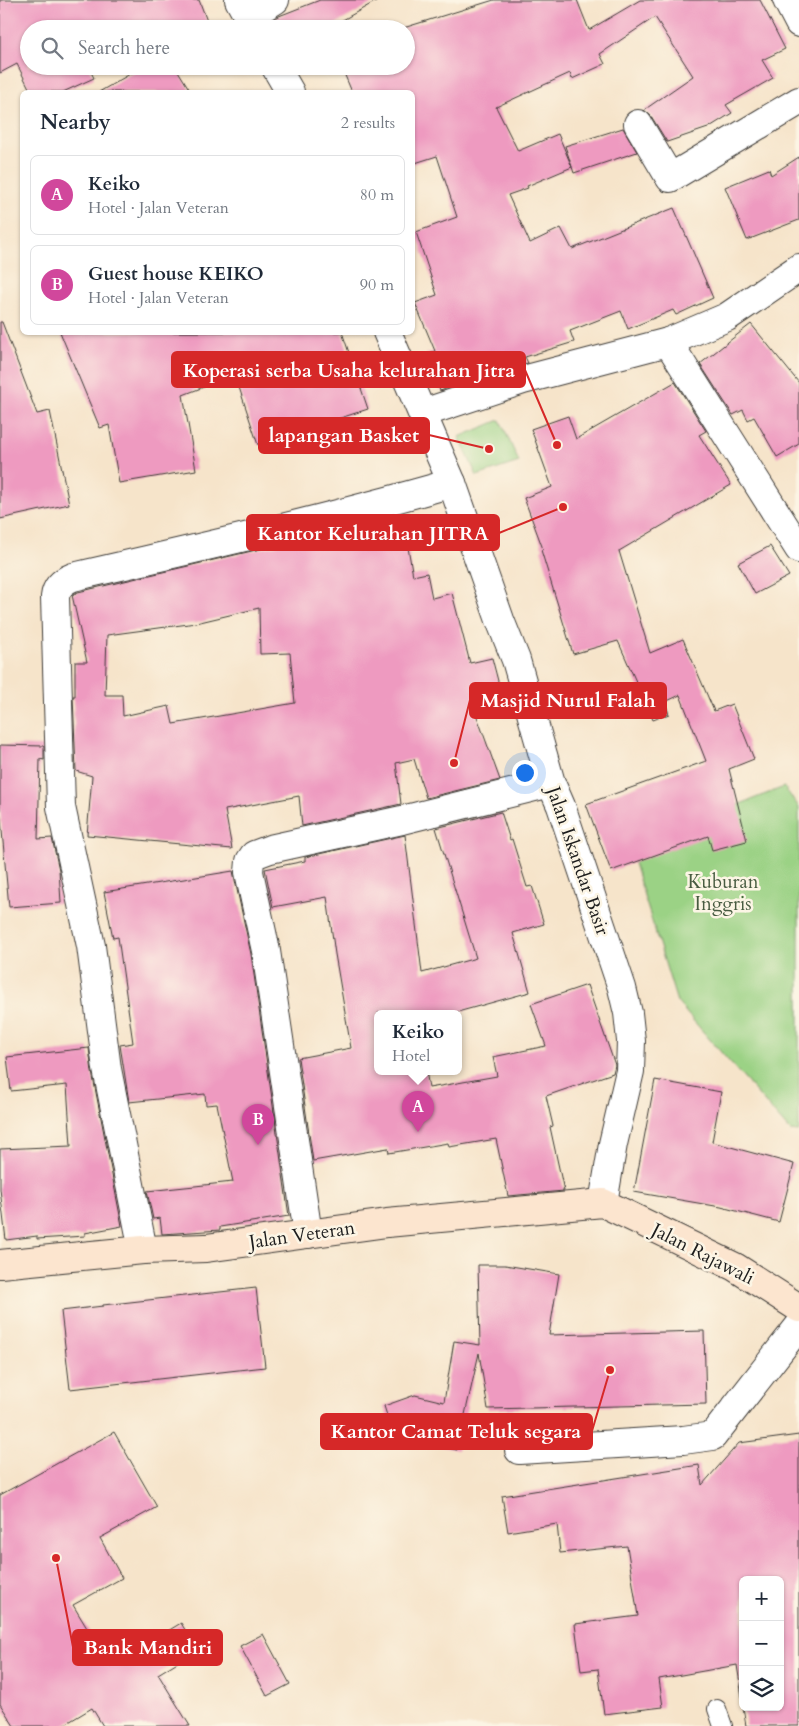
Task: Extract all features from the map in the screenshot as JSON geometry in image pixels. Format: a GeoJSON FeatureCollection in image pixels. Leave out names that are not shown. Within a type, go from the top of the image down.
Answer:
{"type":"FeatureCollection","features":[{"type":"Feature","properties":{"kind":"street"},"geometry":{"type":"LineString","coordinates":[[248,15],[275,0]]}},
{"type":"Feature","properties":{"kind":"street"},"geometry":{"type":"LineString","coordinates":[[788,0],[799,23]]}},
{"type":"Feature","properties":{"kind":"street"},"geometry":{"type":"LineString","coordinates":[[280,75],[289,90]]}},
{"type":"Feature","properties":{"kind":"street"},"geometry":{"type":"LineString","coordinates":[[638,124],[670,178],[799,101]]}},
{"type":"Feature","properties":{"kind":"street"},"geometry":{"type":"LineString","coordinates":[[423,413],[523,380],[668,342],[727,317],[799,268]]}},
{"type":"Feature","properties":{"kind":"street","name":"Jalan Iskandar Basir"},"geometry":{"type":"LineString","coordinates":[[388,335],[452,483],[516,660],[551,783],[567,824],[619,980],[628,1013],[631,1041],[630,1072],[613,1144],[603,1204]]}},
{"type":"Feature","properties":{"kind":"street"},"geometry":{"type":"LineString","coordinates":[[668,342],[799,549]]}},
{"type":"Feature","properties":{"kind":"street"},"geometry":{"type":"LineString","coordinates":[[143,1250],[107,1069],[90,946],[61,806],[56,591],[64,582],[73,577],[247,538],[367,508],[452,483]]}},
{"type":"Feature","properties":{"kind":"street"},"geometry":{"type":"LineString","coordinates":[[308,1234],[266,951],[249,872],[252,858],[260,851],[402,820],[551,783]]}},
{"type":"Feature","properties":{"kind":"street","name":"Jalan Veteran"},"geometry":{"type":"LineString","coordinates":[[0,1264],[143,1250],[206,1248],[387,1223],[603,1204]]}},
{"type":"Feature","properties":{"kind":"street","name":"Jalan Rajawali"},"geometry":{"type":"LineString","coordinates":[[603,1204],[734,1267],[799,1308]]}},
{"type":"Feature","properties":{"kind":"street"},"geometry":{"type":"LineString","coordinates":[[518,1450],[683,1440],[713,1436],[799,1326]]}},
{"type":"Feature","properties":{"kind":"lane"},"geometry":{"type":"LineString","coordinates":[[717,1709],[722,1726]]}},
{"type":"Feature","properties":{"kind":"green space"},"geometry":{"type":"Polygon","coordinates":[[[500,420],[519,462],[477,476],[459,437],[500,420]]]}},
{"type":"Feature","properties":{"kind":"green space","name":"Kuburan Inggris"},"geometry":{"type":"Polygon","coordinates":[[[784,787],[799,807],[799,1132],[790,1131],[677,1002],[629,847],[784,787]]]}},
{"type":"Feature","properties":{"kind":"building"},"geometry":{"type":"Polygon","coordinates":[[[0,0],[199,0],[207,20],[20,20],[20,70],[17,64],[0,73],[0,0]]]}},
{"type":"Feature","properties":{"kind":"building"},"geometry":{"type":"Polygon","coordinates":[[[320,0],[378,0],[343,20],[272,20],[320,0]]]}},
{"type":"Feature","properties":{"kind":"building"},"geometry":{"type":"Polygon","coordinates":[[[494,0],[577,0],[589,30],[640,0],[760,0],[785,49],[762,60],[773,78],[726,105],[732,113],[708,128],[667,142],[651,116],[644,110],[693,76],[655,17],[600,54],[605,64],[572,79],[570,73],[496,107],[518,151],[558,134],[572,167],[527,186],[528,188],[508,195],[530,243],[561,228],[572,249],[674,208],[713,298],[676,315],[673,310],[628,329],[621,311],[570,331],[574,342],[525,357],[528,363],[501,371],[500,369],[440,391],[426,354],[435,351],[415,303],[437,295],[416,232],[457,217],[437,156],[415,163],[415,90],[351,90],[345,75],[415,75],[415,24],[494,0]]]}},
{"type":"Feature","properties":{"kind":"building"},"geometry":{"type":"Polygon","coordinates":[[[22,75],[92,75],[94,78],[67,90],[30,90],[22,75]]]}},
{"type":"Feature","properties":{"kind":"building"},"geometry":{"type":"Polygon","coordinates":[[[128,75],[181,75],[190,90],[102,90],[128,75]]]}},
{"type":"Feature","properties":{"kind":"building"},"geometry":{"type":"Polygon","coordinates":[[[623,128],[637,152],[574,173],[565,146],[623,128]]]}},
{"type":"Feature","properties":{"kind":"building"},"geometry":{"type":"Polygon","coordinates":[[[799,157],[799,220],[747,240],[725,187],[769,169],[771,175],[799,157]]]}},
{"type":"Feature","properties":{"kind":"building"},"geometry":{"type":"Polygon","coordinates":[[[0,322],[2,322],[37,414],[50,411],[69,504],[0,519],[0,322]]]}},
{"type":"Feature","properties":{"kind":"building"},"geometry":{"type":"Polygon","coordinates":[[[751,324],[799,383],[799,444],[777,457],[754,417],[748,420],[743,410],[733,415],[700,364],[751,324]]]}},
{"type":"Feature","properties":{"kind":"building"},"geometry":{"type":"Polygon","coordinates":[[[61,335],[343,335],[368,409],[258,445],[235,375],[183,395],[196,470],[119,483],[109,425],[100,428],[61,335]]]}},
{"type":"Feature","properties":{"kind":"building"},"geometry":{"type":"Polygon","coordinates":[[[675,382],[706,431],[699,435],[731,485],[619,551],[650,653],[683,639],[714,711],[732,704],[754,759],[729,769],[747,841],[712,850],[708,836],[611,871],[586,804],[706,761],[680,695],[665,702],[669,714],[653,720],[618,641],[573,654],[541,550],[543,549],[524,498],[552,487],[531,429],[568,416],[576,439],[675,382]]]}},
{"type":"Feature","properties":{"kind":"building"},"geometry":{"type":"Polygon","coordinates":[[[402,513],[413,576],[427,573],[432,598],[452,593],[470,663],[492,658],[504,704],[475,711],[500,780],[426,798],[414,759],[396,763],[401,804],[302,826],[299,796],[225,810],[232,849],[87,835],[92,776],[76,771],[73,696],[75,696],[75,662],[87,662],[72,595],[78,592],[345,529],[402,513]],[[259,608],[196,623],[107,635],[105,695],[122,695],[123,716],[169,706],[173,724],[295,703],[290,653],[260,654],[259,608]]]}},
{"type":"Feature","properties":{"kind":"building"},"geometry":{"type":"Polygon","coordinates":[[[770,546],[789,576],[755,594],[738,563],[770,546]]]}},
{"type":"Feature","properties":{"kind":"building"},"geometry":{"type":"Polygon","coordinates":[[[0,745],[44,746],[44,760],[40,759],[38,839],[52,838],[59,870],[61,903],[9,907],[0,809],[0,745]]]}},
{"type":"Feature","properties":{"kind":"building"},"geometry":{"type":"Polygon","coordinates":[[[501,812],[510,840],[512,839],[527,887],[532,886],[544,924],[513,933],[530,992],[462,1011],[374,1010],[374,1075],[427,1075],[429,1088],[497,1076],[493,1057],[546,1046],[531,1004],[587,985],[615,1065],[613,1073],[546,1096],[553,1126],[550,1127],[564,1191],[508,1196],[496,1139],[449,1147],[448,1143],[389,1153],[388,1148],[313,1161],[298,1058],[351,1048],[327,897],[273,907],[265,869],[305,861],[305,857],[405,835],[422,973],[476,958],[436,828],[501,812]]]}},
{"type":"Feature","properties":{"kind":"building"},"geometry":{"type":"Polygon","coordinates":[[[233,871],[251,954],[289,1216],[220,1227],[220,1230],[162,1234],[160,1218],[153,1219],[147,1191],[233,1182],[217,1104],[206,1105],[205,1094],[129,1102],[120,1045],[133,1043],[118,937],[113,938],[104,892],[233,871]]]}},
{"type":"Feature","properties":{"kind":"building"},"geometry":{"type":"Polygon","coordinates":[[[89,1048],[122,1226],[85,1233],[85,1236],[37,1239],[37,1236],[6,1240],[0,1189],[0,1149],[71,1146],[67,1085],[11,1091],[7,1057],[89,1048]]]}},
{"type":"Feature","properties":{"kind":"building"},"geometry":{"type":"Polygon","coordinates":[[[655,1080],[721,1092],[712,1142],[794,1164],[779,1222],[721,1207],[634,1192],[655,1080]]]}},
{"type":"Feature","properties":{"kind":"building"},"geometry":{"type":"Polygon","coordinates":[[[478,1265],[505,1265],[559,1274],[549,1335],[704,1331],[706,1404],[488,1409],[479,1353],[457,1450],[416,1441],[397,1447],[384,1406],[415,1395],[444,1402],[454,1341],[480,1345],[478,1265]]]}},
{"type":"Feature","properties":{"kind":"building"},"geometry":{"type":"Polygon","coordinates":[[[256,1288],[265,1367],[70,1389],[61,1311],[256,1288]]]}},
{"type":"Feature","properties":{"kind":"building"},"geometry":{"type":"Polygon","coordinates":[[[114,1432],[157,1507],[100,1538],[122,1578],[73,1605],[110,1666],[181,1623],[197,1650],[158,1674],[190,1726],[103,1726],[92,1708],[62,1726],[14,1726],[0,1704],[0,1495],[114,1432]]]}},
{"type":"Feature","properties":{"kind":"building"},"geometry":{"type":"Polygon","coordinates":[[[799,1435],[799,1726],[746,1726],[744,1711],[784,1711],[784,1576],[739,1576],[739,1678],[737,1665],[659,1679],[663,1707],[604,1714],[598,1669],[581,1671],[575,1624],[638,1616],[627,1546],[560,1553],[557,1524],[508,1532],[502,1496],[699,1465],[702,1485],[739,1443],[799,1435]]]}},
{"type":"Feature","properties":{"kind":"building"},"geometry":{"type":"Polygon","coordinates":[[[263,1634],[290,1684],[267,1696],[240,1646],[263,1634]]]}},
{"type":"Feature","properties":{"kind":"place","name":"Koperasi serba Usaha kelurahan Jitra"},"geometry":{"type":"Point","coordinates":[557,445]}},
{"type":"Feature","properties":{"kind":"place","name":"lapangan Basket"},"geometry":{"type":"Point","coordinates":[489,449]}},
{"type":"Feature","properties":{"kind":"place","name":"Kantor Kelurahan JITRA"},"geometry":{"type":"Point","coordinates":[563,507]}},
{"type":"Feature","properties":{"kind":"place","name":"Masjid Nurul Falah"},"geometry":{"type":"Point","coordinates":[454,763]}},
{"type":"Feature","properties":{"kind":"place","name":"Keiko"},"geometry":{"type":"Point","coordinates":[418,1132]}},
{"type":"Feature","properties":{"kind":"place","name":"Guest house KEIKO"},"geometry":{"type":"Point","coordinates":[258,1145]}},
{"type":"Feature","properties":{"kind":"place","name":"Kantor Camat Teluk segara"},"geometry":{"type":"Point","coordinates":[610,1370]}},
{"type":"Feature","properties":{"kind":"place","name":"Bank Mandiri"},"geometry":{"type":"Point","coordinates":[56,1558]}}]}
